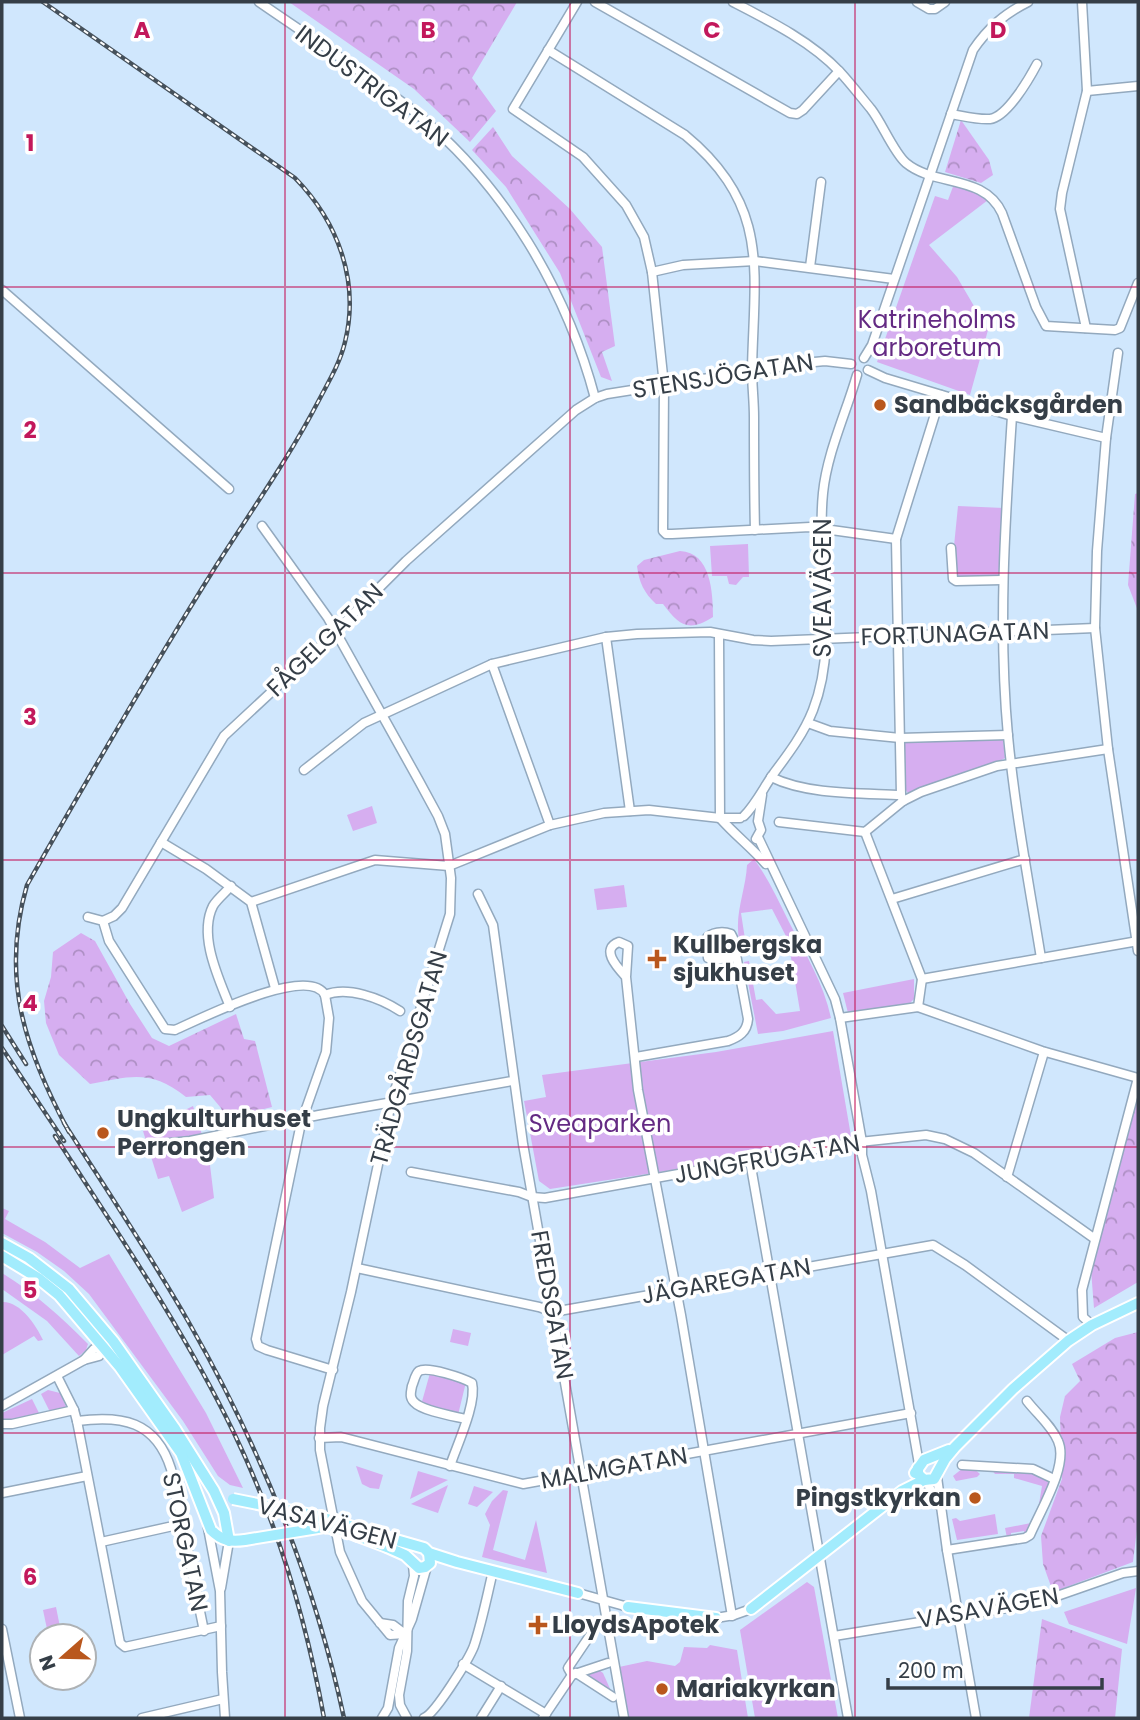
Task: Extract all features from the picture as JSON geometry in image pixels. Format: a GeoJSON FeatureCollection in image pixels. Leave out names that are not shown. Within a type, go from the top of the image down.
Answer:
{"type":"FeatureCollection","features":[{"type":"Feature","properties":{"kind":"main road"},"geometry":{"type":"LineString","coordinates":[[2,1243],[29,1258],[69,1289],[176,1429],[220,1502],[229,1541]]}},
{"type":"Feature","properties":{"kind":"main road"},"geometry":{"type":"LineString","coordinates":[[2,1256],[38,1278],[109,1344],[181,1453],[208,1526]]}},
{"type":"Feature","properties":{"kind":"main road"},"geometry":{"type":"LineString","coordinates":[[902,1490],[932,1476],[955,1447],[1013,1389],[1069,1341],[1092,1325],[1138,1303]]}},
{"type":"Feature","properties":{"kind":"main road"},"geometry":{"type":"LineString","coordinates":[[751,1609],[902,1490],[924,1463],[955,1447]]}},
{"type":"Feature","properties":{"kind":"main road"},"geometry":{"type":"LineString","coordinates":[[924,1463],[936,1463],[932,1476]]}},
{"type":"Feature","properties":{"kind":"main road"},"geometry":{"type":"LineString","coordinates":[[924,1463],[918,1474],[932,1476]]}},
{"type":"Feature","properties":{"kind":"main road"},"geometry":{"type":"LineString","coordinates":[[212,1487],[233,1499]]}},
{"type":"Feature","properties":{"kind":"main road"},"geometry":{"type":"LineString","coordinates":[[208,1526],[211,1512],[220,1502],[233,1499]]}},
{"type":"Feature","properties":{"kind":"main road","name":"VASAVÄGEN"},"geometry":{"type":"LineString","coordinates":[[233,1499],[317,1516],[426,1557]]}},
{"type":"Feature","properties":{"kind":"main road","name":"VASAVÄGEN"},"geometry":{"type":"LineString","coordinates":[[208,1526],[216,1535],[229,1541],[324,1527],[339,1529],[388,1543],[419,1568],[426,1557]]}},
{"type":"Feature","properties":{"kind":"main road","name":"VASAVÄGEN"},"geometry":{"type":"LineString","coordinates":[[412,1564],[412,1553],[578,1593]]}},
{"type":"Feature","properties":{"kind":"main road","name":"VASAVÄGEN"},"geometry":{"type":"LineString","coordinates":[[628,1607],[716,1618]]}},
{"type":"Feature","properties":{"kind":"street","name":"INDUSTRIGATAN"},"geometry":{"type":"LineString","coordinates":[[259,2],[409,108],[472,168],[516,223],[555,291],[573,331],[595,398]]}},
{"type":"Feature","properties":{"kind":"street"},"geometry":{"type":"LineString","coordinates":[[578,2],[513,109],[583,157],[626,205],[644,237],[652,272],[664,385],[663,531],[672,534],[823,528],[896,539]]}},
{"type":"Feature","properties":{"kind":"street"},"geometry":{"type":"LineString","coordinates":[[595,2],[790,113],[797,114],[803,110],[839,71]]}},
{"type":"Feature","properties":{"kind":"street"},"geometry":{"type":"LineString","coordinates":[[733,2],[797,38],[839,71],[877,117],[905,162],[987,193],[999,205],[1046,326],[1120,328],[1138,283]]}},
{"type":"Feature","properties":{"kind":"street"},"geometry":{"type":"LineString","coordinates":[[917,2],[929,9],[935,9],[945,2]]}},
{"type":"Feature","properties":{"kind":"street"},"geometry":{"type":"LineString","coordinates":[[864,358],[872,345],[973,50],[998,19],[1028,2]]}},
{"type":"Feature","properties":{"kind":"street"},"geometry":{"type":"LineString","coordinates":[[1082,2],[1087,91],[1060,209],[1086,328]]}},
{"type":"Feature","properties":{"kind":"street"},"geometry":{"type":"LineString","coordinates":[[548,50],[659,118],[706,152],[721,170],[743,206],[755,261],[752,372],[755,530]]}},
{"type":"Feature","properties":{"kind":"street"},"geometry":{"type":"LineString","coordinates":[[951,114],[990,119],[1000,116],[1028,82],[1037,64]]}},
{"type":"Feature","properties":{"kind":"street"},"geometry":{"type":"LineString","coordinates":[[1087,91],[1138,86]]}},
{"type":"Feature","properties":{"kind":"street"},"geometry":{"type":"LineString","coordinates":[[810,267],[821,182]]}},
{"type":"Feature","properties":{"kind":"street"},"geometry":{"type":"LineString","coordinates":[[652,272],[683,265],[755,261],[894,279]]}},
{"type":"Feature","properties":{"kind":"street"},"geometry":{"type":"LineString","coordinates":[[2,290],[229,489]]}},
{"type":"Feature","properties":{"kind":"street"},"geometry":{"type":"LineString","coordinates":[[1118,353],[1106,438],[1097,551],[1095,628],[1108,749],[1138,951]]}},
{"type":"Feature","properties":{"kind":"street"},"geometry":{"type":"LineString","coordinates":[[856,358],[864,358],[869,363],[868,370],[864,375],[857,375],[851,369],[851,363],[856,358]]}},
{"type":"Feature","properties":{"kind":"street","name":"STENSJÖGATAN"},"geometry":{"type":"LineString","coordinates":[[595,398],[825,361],[851,363]]}},
{"type":"Feature","properties":{"kind":"street"},"geometry":{"type":"LineString","coordinates":[[868,370],[941,396],[1106,438]]}},
{"type":"Feature","properties":{"kind":"street","name":"SVEAVÄGEN"},"geometry":{"type":"LineString","coordinates":[[742,817],[808,723],[818,695],[824,669],[825,640],[825,483],[857,375]]}},
{"type":"Feature","properties":{"kind":"street"},"geometry":{"type":"LineString","coordinates":[[779,822],[865,832],[902,798],[896,539],[941,396]]}},
{"type":"Feature","properties":{"kind":"street","name":"FÅGELGATAN"},"geometry":{"type":"LineString","coordinates":[[103,921],[122,908],[224,736],[439,530],[542,438],[595,398]]}},
{"type":"Feature","properties":{"kind":"street"},"geometry":{"type":"LineString","coordinates":[[1012,416],[1002,580],[1002,632],[1011,765],[1041,958]]}},
{"type":"Feature","properties":{"kind":"street","name":"TRÄDGÅRDSGATAN"},"geometry":{"type":"LineString","coordinates":[[262,526],[328,618],[438,816],[445,834],[452,892],[450,914],[391,1103],[323,1406],[319,1437],[330,1510],[340,1552],[362,1601],[380,1623],[393,1625],[405,1634]]}},
{"type":"Feature","properties":{"kind":"street"},"geometry":{"type":"LineString","coordinates":[[951,548],[953,579],[1002,580]]}},
{"type":"Feature","properties":{"kind":"street","name":"FORTUNAGATAN"},"geometry":{"type":"LineString","coordinates":[[304,770],[364,723],[492,664],[606,637],[710,632],[753,640],[825,640],[1095,628]]}},
{"type":"Feature","properties":{"kind":"street"},"geometry":{"type":"LineString","coordinates":[[719,635],[720,818],[741,840],[747,842],[774,874]]}},
{"type":"Feature","properties":{"kind":"street"},"geometry":{"type":"LineString","coordinates":[[606,637],[630,811]]}},
{"type":"Feature","properties":{"kind":"street"},"geometry":{"type":"LineString","coordinates":[[492,664],[550,825]]}},
{"type":"Feature","properties":{"kind":"street"},"geometry":{"type":"LineString","coordinates":[[808,723],[830,731],[900,738],[1008,735]]}},
{"type":"Feature","properties":{"kind":"street"},"geometry":{"type":"LineString","coordinates":[[771,777],[785,784],[805,788],[902,798],[997,766],[1108,749]]}},
{"type":"Feature","properties":{"kind":"street","name":"SVEAVÄGEN"},"geometry":{"type":"LineString","coordinates":[[758,821],[763,789]]}},
{"type":"Feature","properties":{"kind":"street"},"geometry":{"type":"LineString","coordinates":[[251,902],[376,860],[449,866],[550,825],[575,818],[630,811],[663,811],[720,818],[752,816],[758,821],[761,830],[758,837],[747,842]]}},
{"type":"Feature","properties":{"kind":"street"},"geometry":{"type":"LineString","coordinates":[[735,832],[735,824],[742,817]]}},
{"type":"Feature","properties":{"kind":"street"},"geometry":{"type":"LineString","coordinates":[[865,832],[922,979],[918,1007]]}},
{"type":"Feature","properties":{"kind":"street"},"geometry":{"type":"LineString","coordinates":[[758,837],[830,986],[840,1018],[862,1155],[915,1433],[924,1463]]}},
{"type":"Feature","properties":{"kind":"street"},"geometry":{"type":"LineString","coordinates":[[161,842],[232,886],[251,902],[275,988]]}},
{"type":"Feature","properties":{"kind":"street"},"geometry":{"type":"LineString","coordinates":[[892,899],[1025,859]]}},
{"type":"Feature","properties":{"kind":"street"},"geometry":{"type":"LineString","coordinates":[[230,1007],[214,967],[209,943],[212,910],[232,886]]}},
{"type":"Feature","properties":{"kind":"street","name":"FREDSGATAN"},"geometry":{"type":"LineString","coordinates":[[478,894],[492,925],[512,1081],[624,1718]]}},
{"type":"Feature","properties":{"kind":"street"},"geometry":{"type":"LineString","coordinates":[[88,917],[103,921],[109,941],[166,1030],[176,1030],[275,988],[316,987],[325,995],[329,1018],[326,1052],[303,1119],[256,1334],[258,1346],[333,1370]]}},
{"type":"Feature","properties":{"kind":"street"},"geometry":{"type":"LineString","coordinates":[[922,979],[1138,941]]}},
{"type":"Feature","properties":{"kind":"street"},"geometry":{"type":"LineString","coordinates":[[636,1057],[728,1041],[741,1035],[748,1019],[736,957]]}},
{"type":"Feature","properties":{"kind":"street"},"geometry":{"type":"LineString","coordinates":[[626,977],[638,1090],[676,1290],[732,1616]]}},
{"type":"Feature","properties":{"kind":"street"},"geometry":{"type":"LineString","coordinates":[[325,995],[334,991],[346,991],[388,1003],[400,1011]]}},
{"type":"Feature","properties":{"kind":"street"},"geometry":{"type":"LineString","coordinates":[[840,1018],[918,1007],[1044,1052],[1138,1078],[1082,1290],[1083,1302],[1090,1314],[1092,1325]]}},
{"type":"Feature","properties":{"kind":"street"},"geometry":{"type":"LineString","coordinates":[[1007,1177],[1044,1052]]}},
{"type":"Feature","properties":{"kind":"street"},"geometry":{"type":"LineString","coordinates":[[160,1144],[190,1142],[512,1081]]}},
{"type":"Feature","properties":{"kind":"street","name":"JUNGFRUGATAN"},"geometry":{"type":"LineString","coordinates":[[411,1172],[545,1198],[915,1134],[960,1145],[1095,1240]]}},
{"type":"Feature","properties":{"kind":"street"},"geometry":{"type":"LineString","coordinates":[[750,1161],[848,1718]]}},
{"type":"Feature","properties":{"kind":"street","name":"JÄGAREGATAN"},"geometry":{"type":"LineString","coordinates":[[356,1268],[553,1312],[933,1245],[1069,1341]]}},
{"type":"Feature","properties":{"kind":"street"},"geometry":{"type":"LineString","coordinates":[[2,1406],[84,1360],[99,1356],[109,1344]]}},
{"type":"Feature","properties":{"kind":"street"},"geometry":{"type":"LineString","coordinates":[[450,1466],[466,1419],[474,1392],[472,1383],[429,1370],[416,1373],[410,1396],[412,1401],[421,1407],[466,1419]]}},
{"type":"Feature","properties":{"kind":"street"},"geometry":{"type":"LineString","coordinates":[[57,1376],[77,1421],[122,1646],[204,1631]]}},
{"type":"Feature","properties":{"kind":"street"},"geometry":{"type":"LineString","coordinates":[[947,1550],[1030,1535],[1061,1460],[1058,1438],[1027,1401]]}},
{"type":"Feature","properties":{"kind":"street"},"geometry":{"type":"LineString","coordinates":[[2,1424],[74,1410]]}},
{"type":"Feature","properties":{"kind":"street","name":"MALMGATAN"},"geometry":{"type":"LineString","coordinates":[[319,1437],[341,1437],[523,1485],[911,1413]]}},
{"type":"Feature","properties":{"kind":"street","name":"STORGATAN"},"geometry":{"type":"LineString","coordinates":[[77,1421],[116,1419],[136,1424],[154,1436],[168,1461],[204,1631],[220,1626]]}},
{"type":"Feature","properties":{"kind":"street"},"geometry":{"type":"LineString","coordinates":[[962,1465],[1034,1469],[1054,1479]]}},
{"type":"Feature","properties":{"kind":"street"},"geometry":{"type":"LineString","coordinates":[[2,1493],[88,1476]]}},
{"type":"Feature","properties":{"kind":"street"},"geometry":{"type":"LineString","coordinates":[[932,1476],[941,1511],[976,1718]]}},
{"type":"Feature","properties":{"kind":"street"},"geometry":{"type":"LineString","coordinates":[[101,1542],[182,1524]]}},
{"type":"Feature","properties":{"kind":"street","name":"STORGATAN"},"geometry":{"type":"LineString","coordinates":[[208,1526],[220,1591]]}},
{"type":"Feature","properties":{"kind":"street","name":"STORGATAN"},"geometry":{"type":"LineString","coordinates":[[225,1718],[220,1591],[229,1541]]}},
{"type":"Feature","properties":{"kind":"street"},"geometry":{"type":"LineString","coordinates":[[382,1718],[388,1708],[399,1648],[412,1619],[426,1557]]}},
{"type":"Feature","properties":{"kind":"street"},"geometry":{"type":"LineString","coordinates":[[405,1714],[399,1695],[407,1650],[405,1634],[408,1601],[415,1576],[412,1564]]}},
{"type":"Feature","properties":{"kind":"street"},"geometry":{"type":"LineString","coordinates":[[424,1718],[430,1716],[438,1707],[473,1649],[493,1571]]}},
{"type":"Feature","properties":{"kind":"street","name":"VASAVÄGEN"},"geometry":{"type":"LineString","coordinates":[[834,1636],[1037,1603],[1124,1573],[1138,1571]]}},
{"type":"Feature","properties":{"kind":"street","name":"VASAVÄGEN"},"geometry":{"type":"LineString","coordinates":[[578,1593],[628,1607]]}},
{"type":"Feature","properties":{"kind":"street","name":"VASAVÄGEN"},"geometry":{"type":"LineString","coordinates":[[716,1618],[751,1609]]}},
{"type":"Feature","properties":{"kind":"street"},"geometry":{"type":"LineString","coordinates":[[607,1621],[599,1622],[568,1668],[613,1697]]}},
{"type":"Feature","properties":{"kind":"street"},"geometry":{"type":"LineString","coordinates":[[2,1629],[20,1718]]}},
{"type":"Feature","properties":{"kind":"street"},"geometry":{"type":"LineString","coordinates":[[463,1664],[545,1716],[574,1674],[608,1663]]}},
{"type":"Feature","properties":{"kind":"street"},"geometry":{"type":"LineString","coordinates":[[481,1718],[501,1686]]}},
{"type":"Feature","properties":{"kind":"street"},"geometry":{"type":"LineString","coordinates":[[142,1718],[223,1699]]}},
{"type":"Feature","properties":{"kind":"street"},"geometry":{"type":"LineString","coordinates":[[388,1708],[418,1718]]}},
{"type":"Feature","properties":{"kind":"green space"},"geometry":{"type":"Polygon","coordinates":[[[289,2],[517,2],[472,78],[496,111],[470,142],[414,89],[289,2]]]}},
{"type":"Feature","properties":{"kind":"green space"},"geometry":{"type":"Polygon","coordinates":[[[961,120],[989,160],[993,175],[981,183],[945,172],[961,120]]]}},
{"type":"Feature","properties":{"kind":"green space"},"geometry":{"type":"Polygon","coordinates":[[[493,127],[512,156],[570,209],[602,247],[615,346],[602,352],[612,381],[601,377],[560,273],[506,187],[472,150],[493,127]]]}},
{"type":"Feature","properties":{"kind":"green space","name":"Katrineholms arboretum"},"geometry":{"type":"Polygon","coordinates":[[[954,184],[973,190],[988,200],[929,245],[957,277],[988,330],[970,395],[877,362],[935,196],[948,200],[954,184]]]}},
{"type":"Feature","properties":{"kind":"green space"},"geometry":{"type":"Polygon","coordinates":[[[1138,493],[1138,611],[1128,585],[1135,494],[1138,493]]]}},
{"type":"Feature","properties":{"kind":"green space"},"geometry":{"type":"Polygon","coordinates":[[[958,506],[1004,508],[999,577],[955,577],[954,546],[958,506]]]}},
{"type":"Feature","properties":{"kind":"green space"},"geometry":{"type":"Polygon","coordinates":[[[748,544],[749,577],[743,577],[736,585],[729,584],[727,576],[712,576],[710,546],[748,544]]]}},
{"type":"Feature","properties":{"kind":"green space"},"geometry":{"type":"Polygon","coordinates":[[[680,551],[698,558],[711,586],[713,617],[697,625],[679,622],[663,604],[656,604],[645,591],[639,577],[637,566],[644,560],[680,551]]]}},
{"type":"Feature","properties":{"kind":"green space"},"geometry":{"type":"Polygon","coordinates":[[[1003,739],[1005,758],[996,763],[908,793],[905,789],[904,743],[1003,739]]]}},
{"type":"Feature","properties":{"kind":"green space"},"geometry":{"type":"Polygon","coordinates":[[[372,806],[377,823],[353,831],[347,815],[372,806]]]}},
{"type":"Feature","properties":{"kind":"green space"},"geometry":{"type":"Polygon","coordinates":[[[754,859],[773,889],[813,969],[831,1018],[783,1031],[758,1034],[744,962],[749,961],[756,1000],[762,999],[776,1014],[800,1011],[788,940],[772,909],[741,913],[747,952],[742,953],[738,932],[739,913],[747,865],[754,859]]]}},
{"type":"Feature","properties":{"kind":"green space"},"geometry":{"type":"Polygon","coordinates":[[[624,885],[627,907],[597,910],[594,889],[624,885]]]}},
{"type":"Feature","properties":{"kind":"green space"},"geometry":{"type":"Polygon","coordinates":[[[81,933],[95,941],[152,1038],[169,1046],[236,1014],[244,1039],[255,1041],[272,1107],[256,1111],[256,1122],[228,1128],[221,1108],[210,1095],[186,1097],[174,1088],[151,1078],[129,1077],[90,1084],[59,1055],[46,1023],[44,1001],[51,977],[53,952],[81,933]]]}},
{"type":"Feature","properties":{"kind":"green space"},"geometry":{"type":"Polygon","coordinates":[[[727,941],[731,951],[728,956],[713,956],[713,943],[727,941]]]}},
{"type":"Feature","properties":{"kind":"green space"},"geometry":{"type":"Polygon","coordinates":[[[914,979],[914,999],[907,1006],[848,1013],[843,993],[914,979]]]}},
{"type":"Feature","properties":{"kind":"green space","name":"Sveaparken"},"geometry":{"type":"Polygon","coordinates":[[[833,1031],[852,1142],[550,1189],[539,1181],[524,1101],[546,1097],[542,1075],[716,1052],[833,1031]]]}},
{"type":"Feature","properties":{"kind":"green space"},"geometry":{"type":"Polygon","coordinates":[[[1137,1097],[1138,1282],[1094,1308],[1091,1270],[1137,1097]]]}},
{"type":"Feature","properties":{"kind":"green space"},"geometry":{"type":"Polygon","coordinates":[[[193,1106],[209,1157],[214,1198],[182,1212],[169,1176],[158,1179],[143,1131],[193,1106]]]}},
{"type":"Feature","properties":{"kind":"green space"},"geometry":{"type":"Polygon","coordinates":[[[2,1208],[9,1211],[5,1219],[45,1242],[80,1268],[109,1254],[206,1413],[243,1488],[230,1485],[218,1476],[183,1421],[89,1294],[64,1271],[37,1252],[2,1233],[2,1208]]]}},
{"type":"Feature","properties":{"kind":"green space"},"geometry":{"type":"Polygon","coordinates":[[[2,1273],[57,1315],[88,1344],[86,1350],[79,1356],[47,1321],[2,1289],[2,1273]]]}},
{"type":"Feature","properties":{"kind":"green space"},"geometry":{"type":"Polygon","coordinates":[[[2,1302],[15,1305],[21,1310],[32,1321],[43,1340],[38,1341],[34,1336],[2,1355],[2,1302]]]}},
{"type":"Feature","properties":{"kind":"green space"},"geometry":{"type":"Polygon","coordinates":[[[453,1329],[471,1333],[468,1346],[450,1342],[453,1329]]]}},
{"type":"Feature","properties":{"kind":"green space"},"geometry":{"type":"Polygon","coordinates":[[[1138,1332],[1138,1521],[1133,1562],[1053,1592],[1043,1564],[1041,1536],[1062,1479],[1060,1417],[1065,1396],[1080,1381],[1072,1364],[1115,1338],[1138,1332]]]}},
{"type":"Feature","properties":{"kind":"green space"},"geometry":{"type":"Polygon","coordinates":[[[430,1373],[466,1382],[458,1415],[421,1405],[430,1373]]]}},
{"type":"Feature","properties":{"kind":"green space"},"geometry":{"type":"Polygon","coordinates":[[[48,1390],[60,1393],[67,1409],[50,1412],[41,1394],[48,1390]]]}},
{"type":"Feature","properties":{"kind":"green space"},"geometry":{"type":"Polygon","coordinates":[[[32,1399],[40,1415],[11,1422],[2,1419],[2,1413],[32,1399]]]}},
{"type":"Feature","properties":{"kind":"green space"},"geometry":{"type":"Polygon","coordinates":[[[356,1466],[383,1475],[379,1489],[362,1484],[356,1466]]]}},
{"type":"Feature","properties":{"kind":"green space"},"geometry":{"type":"Polygon","coordinates":[[[963,1468],[973,1468],[980,1474],[956,1481],[953,1476],[963,1468]]]}},
{"type":"Feature","properties":{"kind":"green space"},"geometry":{"type":"Polygon","coordinates":[[[991,1469],[1032,1471],[1046,1476],[1049,1484],[1034,1524],[1025,1535],[1024,1531],[1011,1533],[1011,1538],[1007,1538],[1005,1528],[1031,1523],[1039,1504],[1042,1486],[1014,1478],[1014,1474],[995,1474],[991,1469]]]}},
{"type":"Feature","properties":{"kind":"green space"},"geometry":{"type":"Polygon","coordinates":[[[418,1471],[448,1480],[410,1499],[418,1471]]]}},
{"type":"Feature","properties":{"kind":"green space"},"geometry":{"type":"Polygon","coordinates":[[[448,1485],[438,1513],[411,1504],[448,1485]]]}},
{"type":"Feature","properties":{"kind":"green space"},"geometry":{"type":"Polygon","coordinates":[[[474,1486],[493,1492],[477,1507],[468,1504],[474,1486]]]}},
{"type":"Feature","properties":{"kind":"green space"},"geometry":{"type":"Polygon","coordinates":[[[503,1490],[508,1491],[493,1550],[525,1560],[536,1520],[547,1573],[482,1557],[490,1525],[485,1514],[492,1501],[503,1490]]]}},
{"type":"Feature","properties":{"kind":"green space"},"geometry":{"type":"Polygon","coordinates":[[[995,1514],[998,1534],[957,1540],[952,1519],[960,1521],[995,1514]]]}},
{"type":"Feature","properties":{"kind":"green space"},"geometry":{"type":"Polygon","coordinates":[[[807,1582],[814,1587],[838,1718],[755,1718],[740,1630],[807,1582]]]}},
{"type":"Feature","properties":{"kind":"green space"},"geometry":{"type":"Polygon","coordinates":[[[1136,1588],[1127,1644],[1069,1624],[1064,1612],[1136,1588]]]}},
{"type":"Feature","properties":{"kind":"green space"},"geometry":{"type":"Polygon","coordinates":[[[56,1607],[59,1622],[46,1622],[43,1610],[56,1607]]]}},
{"type":"Feature","properties":{"kind":"green space"},"geometry":{"type":"Polygon","coordinates":[[[1042,1619],[1122,1649],[1115,1718],[1029,1718],[1042,1619]]]}},
{"type":"Feature","properties":{"kind":"green space"},"geometry":{"type":"Polygon","coordinates":[[[710,1645],[737,1650],[748,1718],[628,1718],[619,1667],[647,1661],[675,1666],[680,1662],[684,1647],[707,1648],[710,1645]]]}},
{"type":"Feature","properties":{"kind":"green space"},"geometry":{"type":"Polygon","coordinates":[[[599,1670],[603,1673],[611,1691],[584,1673],[599,1670]]]}},
{"type":"Feature","properties":{"kind":"railway"},"geometry":{"type":"LineString","coordinates":[[43,2],[295,178],[310,195],[334,233],[342,254],[350,297],[343,350],[307,422],[167,645],[27,885],[19,919],[16,951],[21,1013],[40,1072],[69,1132]]}},
{"type":"Feature","properties":{"kind":"railway"},"geometry":{"type":"LineString","coordinates":[[2,1026],[26,1064]]}},
{"type":"Feature","properties":{"kind":"railway"},"geometry":{"type":"LineString","coordinates":[[2,1048],[64,1141]]}},
{"type":"Feature","properties":{"kind":"railway"},"geometry":{"type":"LineString","coordinates":[[64,1123],[173,1296],[214,1368],[261,1464],[317,1614],[344,1718]]}},
{"type":"Feature","properties":{"kind":"railway"},"geometry":{"type":"LineString","coordinates":[[55,1136],[193,1355],[249,1465],[299,1608],[324,1718]]}},
{"type":"Feature","properties":{"kind":"place","name":"Sandbäcksgården"},"geometry":{"type":"Point","coordinates":[880,405]}},
{"type":"Feature","properties":{"kind":"place","name":"Kullbergska sjukhuset"},"geometry":{"type":"Point","coordinates":[657,959]}},
{"type":"Feature","properties":{"kind":"place","name":"Ungkulturhuset Perrongen"},"geometry":{"type":"Point","coordinates":[103,1133]}},
{"type":"Feature","properties":{"kind":"place","name":"Pingstkyrkan"},"geometry":{"type":"Point","coordinates":[975,1498]}},
{"type":"Feature","properties":{"kind":"place","name":"LloydsApotek"},"geometry":{"type":"Point","coordinates":[538,1625]}},
{"type":"Feature","properties":{"kind":"place","name":"Mariakyrkan"},"geometry":{"type":"Point","coordinates":[662,1689]}}]}
